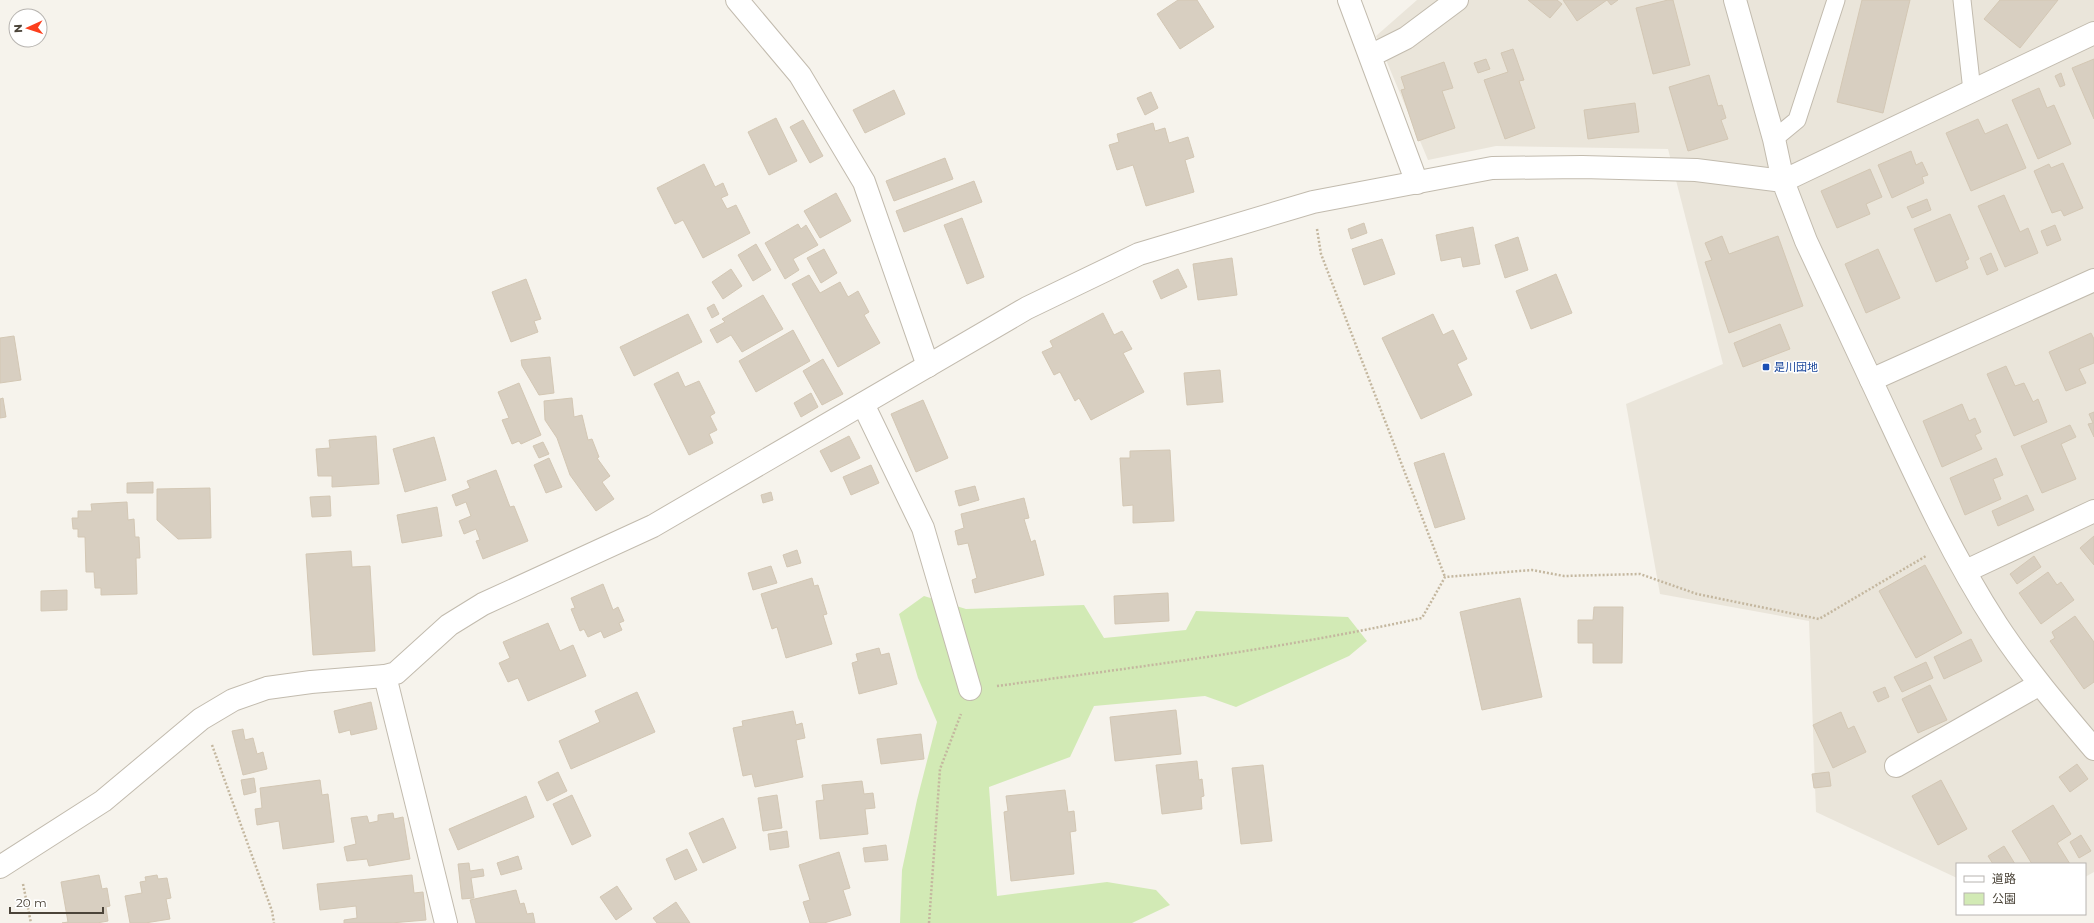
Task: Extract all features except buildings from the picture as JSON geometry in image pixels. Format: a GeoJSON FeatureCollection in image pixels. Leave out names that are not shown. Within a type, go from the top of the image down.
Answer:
{"type":"FeatureCollection","features":[{"type":"Feature","properties":{"kind":"street"},"geometry":{"type":"LineString","coordinates":[[737,0],[800,75],[864,182],[928,366]]}},
{"type":"Feature","properties":{"kind":"street"},"geometry":{"type":"LineString","coordinates":[[1349,0],[1417,183]]}},
{"type":"Feature","properties":{"kind":"street"},"geometry":{"type":"LineString","coordinates":[[1370,56],[1406,38],[1457,0]]}},
{"type":"Feature","properties":{"kind":"street"},"geometry":{"type":"LineString","coordinates":[[1735,0],[1774,139],[1783,181],[1806,241],[1871,380],[1949,542],[1997,625],[2040,684],[2094,749]]}},
{"type":"Feature","properties":{"kind":"street"},"geometry":{"type":"LineString","coordinates":[[8,862],[103,801],[201,719],[233,700],[266,688],[311,682],[385,676],[396,673],[449,624],[483,604],[653,526],[1027,308],[1139,254],[1313,202],[1492,168],[1582,167],[1696,170],[1783,181],[2094,33]]}},
{"type":"Feature","properties":{"kind":"street"},"geometry":{"type":"LineString","coordinates":[[1871,380],[2094,280]]}},
{"type":"Feature","properties":{"kind":"street"},"geometry":{"type":"LineString","coordinates":[[863,404],[923,528],[970,689]]}},
{"type":"Feature","properties":{"kind":"street"},"geometry":{"type":"LineString","coordinates":[[1966,571],[2094,511]]}},
{"type":"Feature","properties":{"kind":"street"},"geometry":{"type":"LineString","coordinates":[[385,676],[446,923]]}},
{"type":"Feature","properties":{"kind":"street"},"geometry":{"type":"LineString","coordinates":[[1896,766],[2040,684]]}},
{"type":"Feature","properties":{"kind":"lane"},"geometry":{"type":"LineString","coordinates":[[1774,139],[1797,120],[1836,0]]}},
{"type":"Feature","properties":{"kind":"lane"},"geometry":{"type":"LineString","coordinates":[[1962,0],[1972,91]]}},
{"type":"Feature","properties":{"kind":"path"},"geometry":{"type":"LineString","coordinates":[[1313,202],[1321,254],[1445,577]]}},
{"type":"Feature","properties":{"kind":"path"},"geometry":{"type":"LineString","coordinates":[[1445,577],[1532,570],[1564,576],[1640,574],[1698,594],[1819,619],[1949,542]]}},
{"type":"Feature","properties":{"kind":"path"},"geometry":{"type":"LineString","coordinates":[[929,923],[940,769],[970,689],[1220,656],[1350,634],[1422,618],[1445,577]]}},
{"type":"Feature","properties":{"kind":"path"},"geometry":{"type":"LineString","coordinates":[[201,719],[249,844],[272,911],[274,923]]}},
{"type":"Feature","properties":{"kind":"path"},"geometry":{"type":"LineString","coordinates":[[8,862],[31,923]]}},
{"type":"Feature","properties":{"kind":"shaded area","name":"是川団地"},"geometry":{"type":"Polygon","coordinates":[[[1417,0],[2094,0],[2094,872],[2086,876],[2086,863],[1956,863],[1956,878],[1816,812],[1809,621],[1660,594],[1626,404],[1723,364],[1668,149],[1496,146],[1428,160],[1376,36],[1417,0]]]}},
{"type":"Feature","properties":{"kind":"green space"},"geometry":{"type":"Polygon","coordinates":[[[924,596],[966,609],[1084,605],[1104,638],[1186,630],[1196,611],[1348,617],[1367,641],[1349,656],[1236,707],[1205,696],[1094,706],[1070,757],[989,787],[997,896],[1107,882],[1156,890],[1170,905],[1132,923],[900,923],[902,870],[917,800],[937,722],[918,678],[899,614],[924,596]]]}},
{"type":"Feature","properties":{"kind":"place","name":"是川団地"},"geometry":{"type":"Point","coordinates":[1766,367]}}]}
